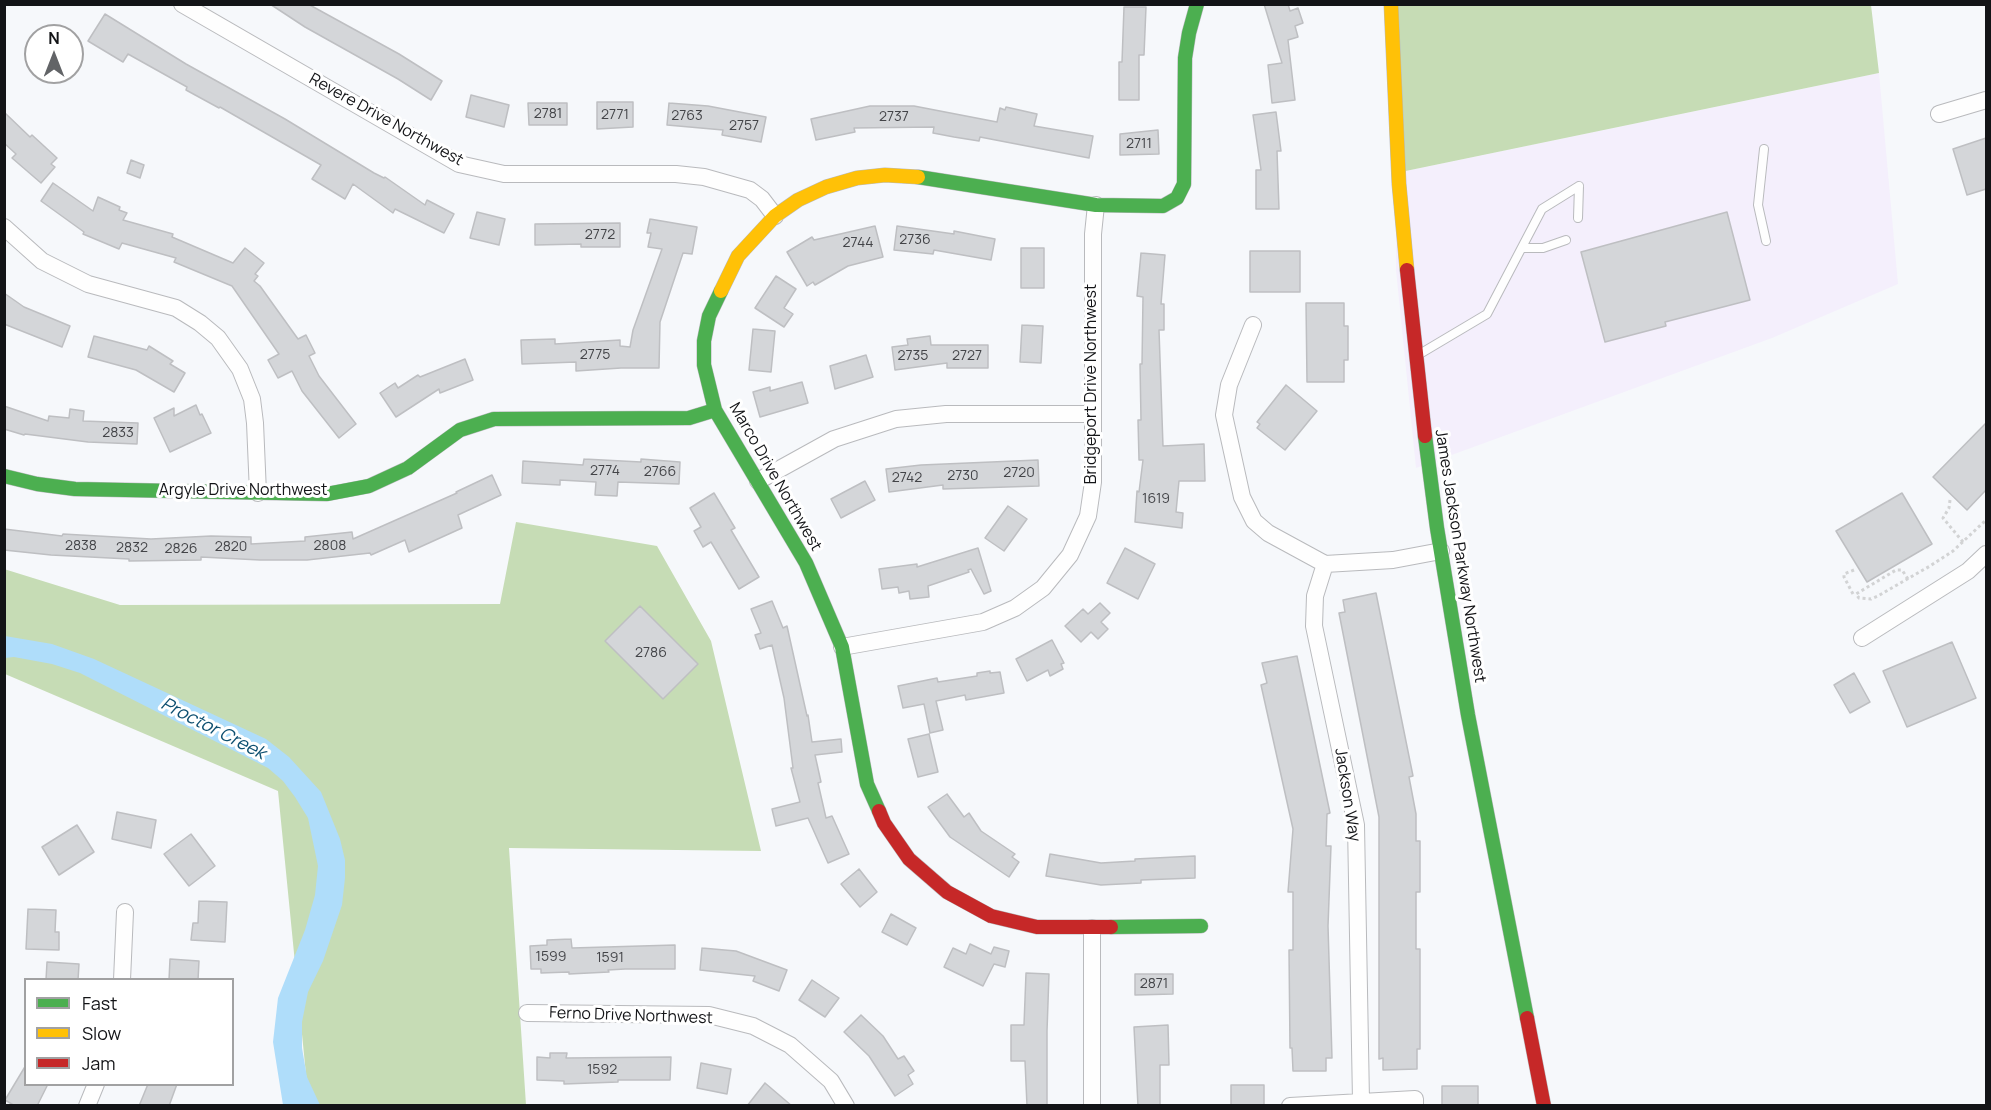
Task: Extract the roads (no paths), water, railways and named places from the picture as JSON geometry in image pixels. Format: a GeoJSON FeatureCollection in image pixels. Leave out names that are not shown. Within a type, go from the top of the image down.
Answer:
{"type":"FeatureCollection","features":[{"type":"Feature","properties":{"kind":"street","name":"Revere Drive Northwest"},"geometry":{"type":"LineString","coordinates":[[182,4],[459,164],[504,174],[676,174],[704,177],[750,190],[762,199],[774,216]]}},
{"type":"Feature","properties":{"kind":"street","name":"Marco Drive Northwest"},"geometry":{"type":"LineString","coordinates":[[1197,4],[1185,58],[1184,184],[1177,198],[1163,206],[1096,205],[917,177],[885,175],[857,178],[826,187],[798,200],[774,216],[738,256],[709,316],[704,341],[704,366],[715,410],[806,563],[842,646],[867,784],[884,823],[909,859],[947,892],[991,916],[1036,927],[1201,926]]}},
{"type":"Feature","properties":{"kind":"street","name":"James Jackson Parkway Northwest"},"geometry":{"type":"LineString","coordinates":[[1391,4],[1400,184],[1415,357],[1441,551],[1468,715],[1544,1106]]}},
{"type":"Feature","properties":{"kind":"street"},"geometry":{"type":"LineString","coordinates":[[1939,114],[1986,99]]}},
{"type":"Feature","properties":{"kind":"street","name":"Bridgeport Drive Northwest"},"geometry":{"type":"LineString","coordinates":[[842,646],[983,622],[1015,608],[1043,588],[1070,555],[1088,516],[1093,482],[1093,234],[1096,205]]}},
{"type":"Feature","properties":{"kind":"street"},"geometry":{"type":"LineString","coordinates":[[4,228],[42,261],[88,284],[176,308],[218,338],[240,369],[252,399],[258,493]]}},
{"type":"Feature","properties":{"kind":"street"},"geometry":{"type":"LineString","coordinates":[[1253,325],[1229,385],[1224,415],[1242,497],[1254,521],[1268,533],[1325,564],[1393,560],[1441,551]]}},
{"type":"Feature","properties":{"kind":"street","name":"Argyle Drive Northwest"},"geometry":{"type":"LineString","coordinates":[[4,476],[37,484],[75,489],[327,494],[369,486],[408,468],[460,430],[494,419],[689,418],[715,410]]}},
{"type":"Feature","properties":{"kind":"street"},"geometry":{"type":"LineString","coordinates":[[758,481],[834,439],[897,419],[946,414],[1093,414]]}},
{"type":"Feature","properties":{"kind":"street"},"geometry":{"type":"LineString","coordinates":[[1862,638],[1968,571],[1986,554]]}},
{"type":"Feature","properties":{"kind":"street","name":"Jackson Way"},"geometry":{"type":"LineString","coordinates":[[1325,564],[1315,597],[1314,626],[1356,825],[1361,1101]]}},
{"type":"Feature","properties":{"kind":"street"},"geometry":{"type":"LineString","coordinates":[[122,978],[125,912]]}},
{"type":"Feature","properties":{"kind":"street"},"geometry":{"type":"LineString","coordinates":[[1092,928],[1092,1106]]}},
{"type":"Feature","properties":{"kind":"street","name":"Ferno Drive Northwest"},"geometry":{"type":"LineString","coordinates":[[527,1013],[709,1015],[753,1026],[790,1045],[831,1081],[846,1106]]}},
{"type":"Feature","properties":{"kind":"street"},"geometry":{"type":"LineString","coordinates":[[87,1106],[95,1086]]}},
{"type":"Feature","properties":{"kind":"street"},"geometry":{"type":"LineString","coordinates":[[1290,1106],[1415,1099],[1415,1106]]}},
{"type":"Feature","properties":{"kind":"lane"},"geometry":{"type":"LineString","coordinates":[[1764,149],[1758,205],[1766,241]]}},
{"type":"Feature","properties":{"kind":"lane"},"geometry":{"type":"LineString","coordinates":[[1415,357],[1487,314],[1542,209],[1579,186],[1578,218]]}},
{"type":"Feature","properties":{"kind":"lane"},"geometry":{"type":"LineString","coordinates":[[1522,248],[1543,248],[1566,240]]}},
{"type":"Feature","properties":{"kind":"water","name":"Proctor Creek"},"geometry":{"type":"Polygon","coordinates":[[[5,636],[52,644],[94,659],[266,739],[289,757],[321,792],[340,839],[345,860],[345,878],[342,905],[323,961],[308,992],[302,1022],[302,1048],[307,1077],[320,1105],[283,1105],[273,1042],[278,998],[305,930],[315,895],[318,866],[308,818],[295,797],[283,781],[268,768],[80,673],[52,664],[14,657],[5,658],[5,636]]]}}]}
